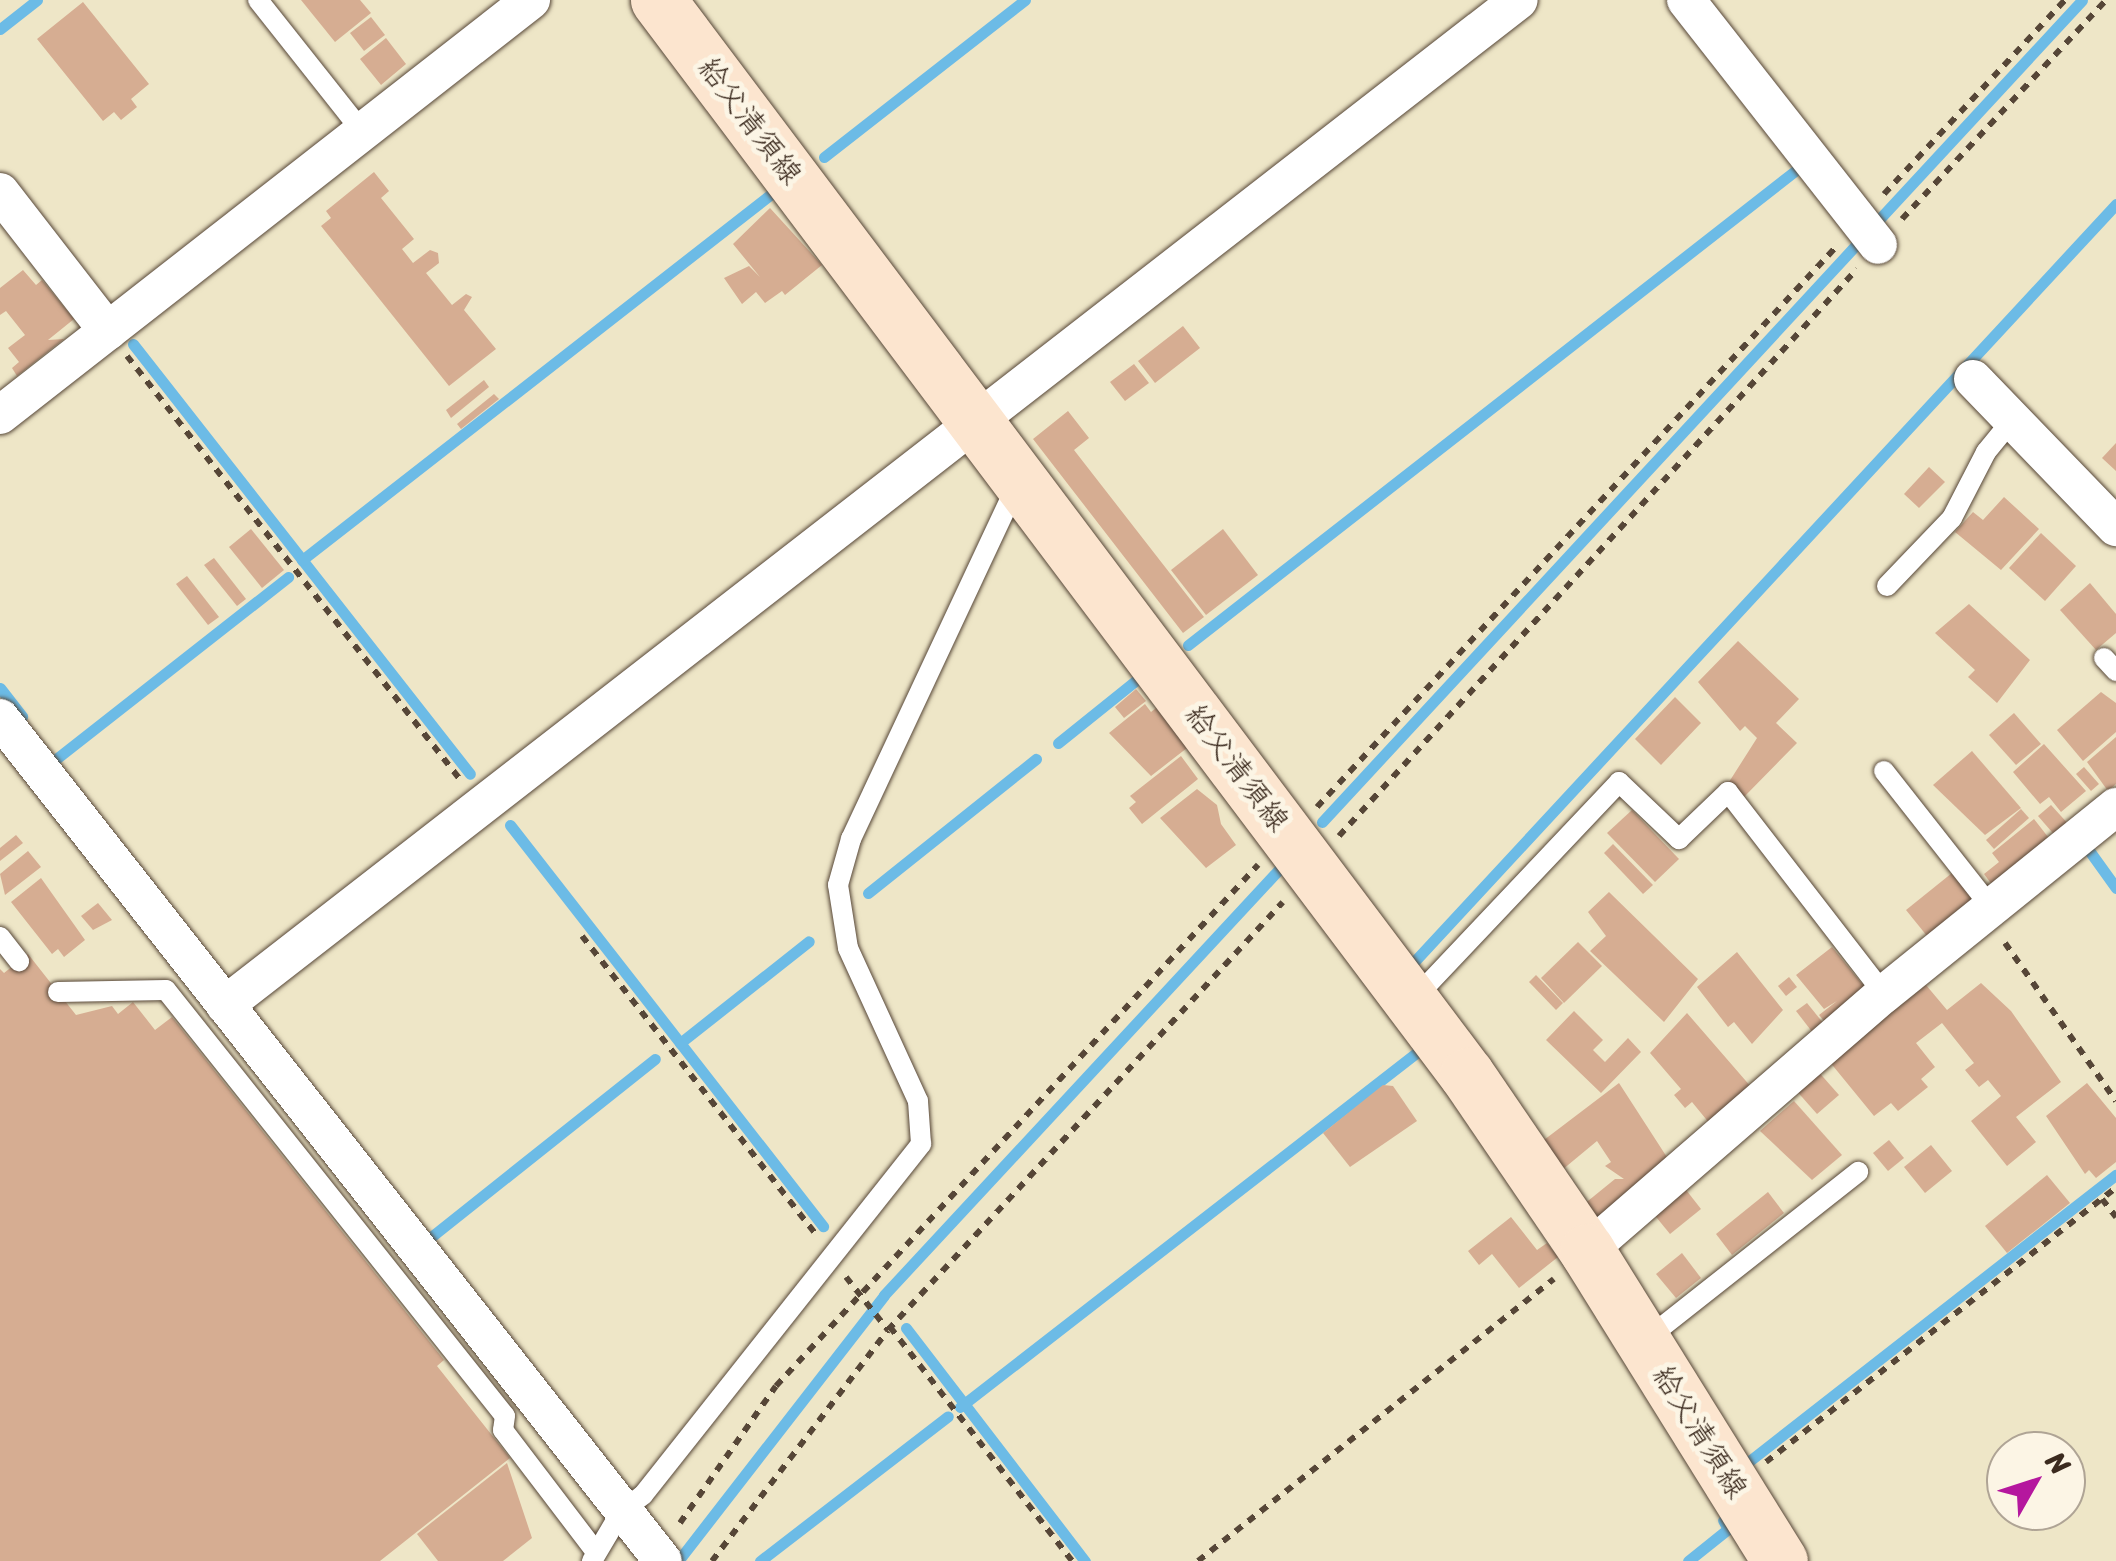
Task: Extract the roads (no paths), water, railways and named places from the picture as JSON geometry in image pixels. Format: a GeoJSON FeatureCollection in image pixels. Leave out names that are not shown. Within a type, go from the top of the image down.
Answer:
{"type":"FeatureCollection","features":[{"type":"Feature","properties":{"kind":"main road","name":"給父清須線"},"geometry":{"type":"LineString","coordinates":[[658,0],[1412,1001],[1588,1250],[1780,1561]]}},
{"type":"Feature","properties":{"kind":"street"},"geometry":{"type":"LineString","coordinates":[[0,415],[531,0]]}},
{"type":"Feature","properties":{"kind":"street"},"geometry":{"type":"LineString","coordinates":[[225,1005],[1519,0]]}},
{"type":"Feature","properties":{"kind":"street"},"geometry":{"type":"LineString","coordinates":[[1686,0],[1869,233]]}},
{"type":"Feature","properties":{"kind":"street"},"geometry":{"type":"LineString","coordinates":[[0,192],[108,331]]}},
{"type":"Feature","properties":{"kind":"street"},"geometry":{"type":"LineString","coordinates":[[1973,380],[2116,528]]}},
{"type":"Feature","properties":{"kind":"street"},"geometry":{"type":"LineString","coordinates":[[0,718],[659,1559]]}},
{"type":"Feature","properties":{"kind":"street"},"geometry":{"type":"LineString","coordinates":[[1588,1250],[1884,994],[2116,807]]}},
{"type":"Feature","properties":{"kind":"lane"},"geometry":{"type":"LineString","coordinates":[[258,0],[362,132]]}},
{"type":"Feature","properties":{"kind":"lane"},"geometry":{"type":"LineString","coordinates":[[1887,586],[1952,518],[1986,452],[2012,419]]}},
{"type":"Feature","properties":{"kind":"lane"},"geometry":{"type":"LineString","coordinates":[[58,992],[166,990],[505,1416],[503,1430],[594,1556],[621,1512],[643,1495],[921,1144],[918,1101],[848,948],[838,885],[864,811],[1020,478]]}},
{"type":"Feature","properties":{"kind":"lane"},"geometry":{"type":"LineString","coordinates":[[1884,770],[1988,910]]}},
{"type":"Feature","properties":{"kind":"lane"},"geometry":{"type":"LineString","coordinates":[[1412,1001],[1619,782],[1680,839],[1728,792],[1884,994]]}},
{"type":"Feature","properties":{"kind":"lane"},"geometry":{"type":"LineString","coordinates":[[0,937],[19,961]]}},
{"type":"Feature","properties":{"kind":"lane"},"geometry":{"type":"LineString","coordinates":[[1644,1341],[1858,1172]]}},
{"type":"Feature","properties":{"kind":"waterway"},"geometry":{"type":"LineString","coordinates":[[0,29],[37,0]]}},
{"type":"Feature","properties":{"kind":"waterway"},"geometry":{"type":"LineString","coordinates":[[824,157],[1025,0]]}},
{"type":"Feature","properties":{"kind":"waterway"},"geometry":{"type":"LineString","coordinates":[[1872,227],[2082,0]]}},
{"type":"Feature","properties":{"kind":"waterway"},"geometry":{"type":"LineString","coordinates":[[1188,645],[1800,167]]}},
{"type":"Feature","properties":{"kind":"waterway"},"geometry":{"type":"LineString","coordinates":[[302,560],[775,191],[778,196]]}},
{"type":"Feature","properties":{"kind":"waterway"},"geometry":{"type":"LineString","coordinates":[[1412,964],[2116,204]]}},
{"type":"Feature","properties":{"kind":"waterway"},"geometry":{"type":"LineString","coordinates":[[1322,822],[1856,245]]}},
{"type":"Feature","properties":{"kind":"waterway"},"geometry":{"type":"LineString","coordinates":[[133,344],[470,774]]}},
{"type":"Feature","properties":{"kind":"waterway"},"geometry":{"type":"LineString","coordinates":[[56,759],[288,577]]}},
{"type":"Feature","properties":{"kind":"waterway"},"geometry":{"type":"LineString","coordinates":[[1058,743],[1140,677]]}},
{"type":"Feature","properties":{"kind":"waterway"},"geometry":{"type":"LineString","coordinates":[[0,688],[22,716]]}},
{"type":"Feature","properties":{"kind":"waterway"},"geometry":{"type":"LineString","coordinates":[[868,893],[1036,759]]}},
{"type":"Feature","properties":{"kind":"waterway"},"geometry":{"type":"LineString","coordinates":[[510,825],[823,1226]]}},
{"type":"Feature","properties":{"kind":"waterway"},"geometry":{"type":"LineString","coordinates":[[2088,849],[2116,888]]}},
{"type":"Feature","properties":{"kind":"waterway"},"geometry":{"type":"LineString","coordinates":[[678,1561],[884,1295],[1283,865]]}},
{"type":"Feature","properties":{"kind":"waterway"},"geometry":{"type":"LineString","coordinates":[[680,1043],[809,941]]}},
{"type":"Feature","properties":{"kind":"waterway"},"geometry":{"type":"LineString","coordinates":[[960,1407],[1420,1050],[1417,1046]]}},
{"type":"Feature","properties":{"kind":"waterway"},"geometry":{"type":"LineString","coordinates":[[431,1237],[655,1059]]}},
{"type":"Feature","properties":{"kind":"waterway"},"geometry":{"type":"LineString","coordinates":[[1743,1466],[2116,1175]]}},
{"type":"Feature","properties":{"kind":"waterway"},"geometry":{"type":"LineString","coordinates":[[906,1328],[1085,1561]]}},
{"type":"Feature","properties":{"kind":"waterway"},"geometry":{"type":"LineString","coordinates":[[760,1561],[948,1416]]}},
{"type":"Feature","properties":{"kind":"waterway"},"geometry":{"type":"LineString","coordinates":[[1688,1561],[1728,1529],[1723,1520]]}}]}
